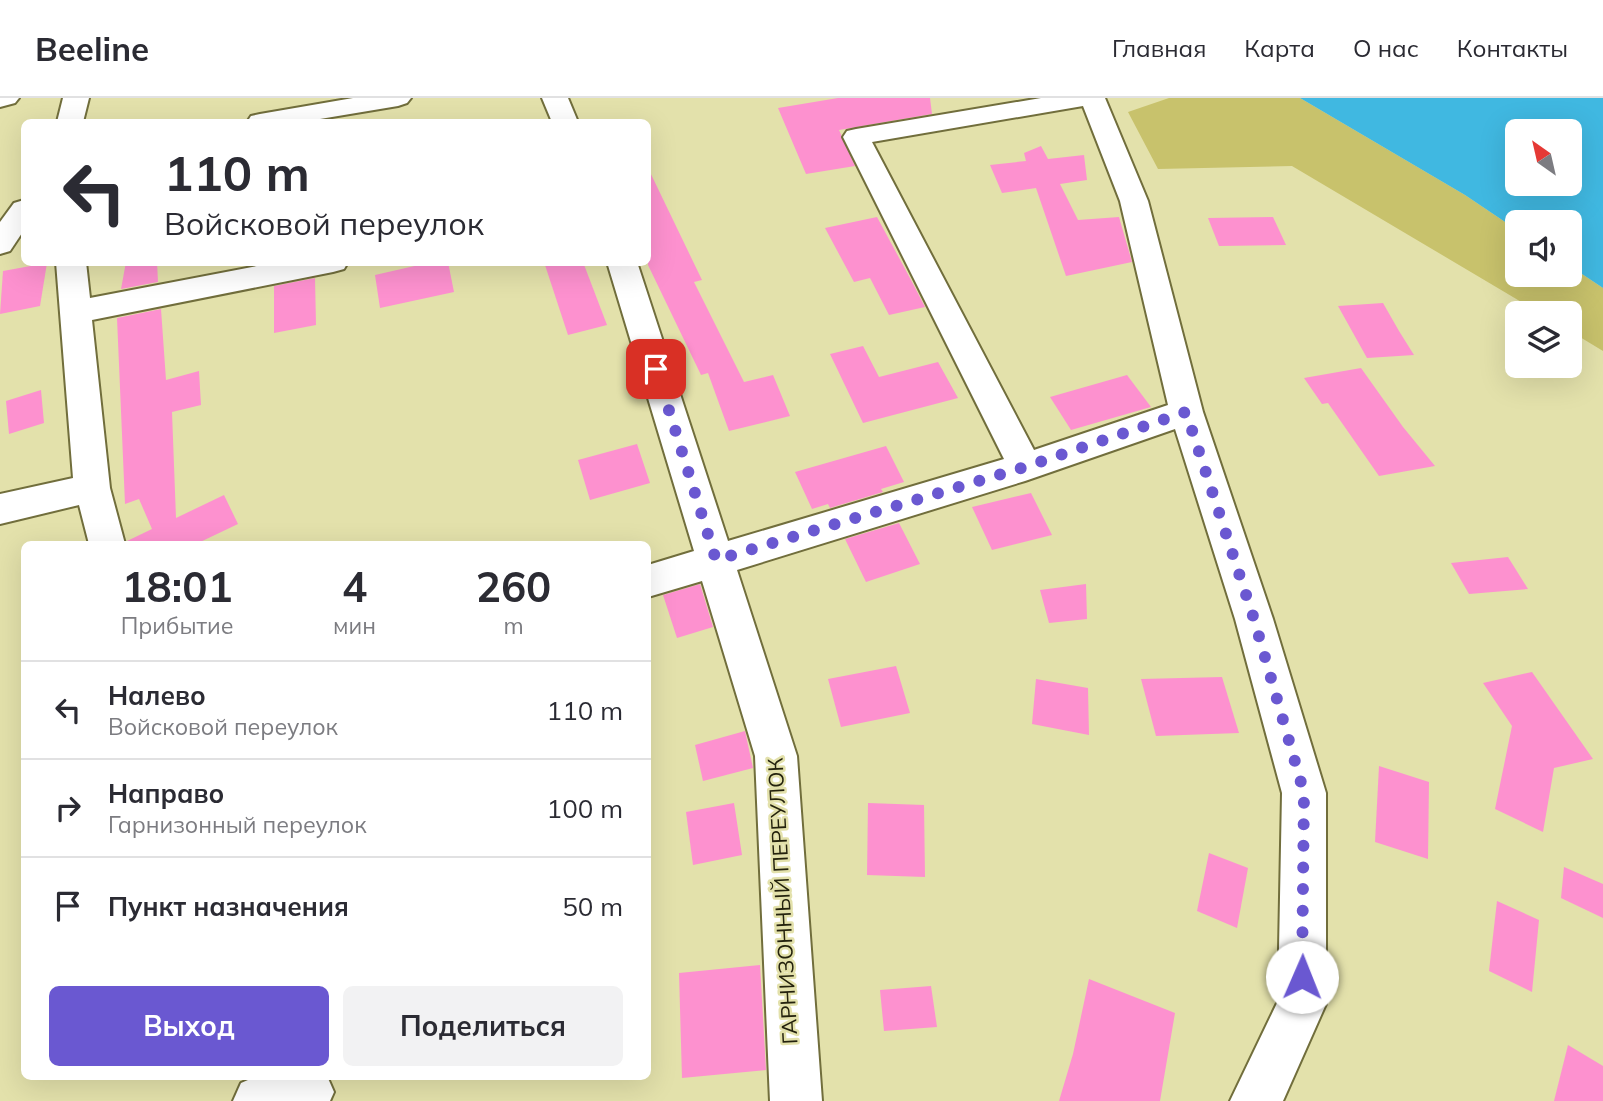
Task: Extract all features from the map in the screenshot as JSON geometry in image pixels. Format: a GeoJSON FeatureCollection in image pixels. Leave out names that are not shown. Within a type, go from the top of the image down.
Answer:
{"type":"FeatureCollection","features":[{"type":"Feature","properties":{"kind":"street"},"geometry":{"type":"LineString","coordinates":[[0,99],[6,98]]}},
{"type":"Feature","properties":{"kind":"street"},"geometry":{"type":"LineString","coordinates":[[71,119],[76,98]]}},
{"type":"Feature","properties":{"kind":"street"},"geometry":{"type":"LineString","coordinates":[[277,119],[398,98]]}},
{"type":"Feature","properties":{"kind":"street"},"geometry":{"type":"LineString","coordinates":[[555,98],[564,119]]}},
{"type":"Feature","properties":{"kind":"street"},"geometry":{"type":"LineString","coordinates":[[1025,467],[856,137],[1087,98]]}},
{"type":"Feature","properties":{"kind":"street"},"geometry":{"type":"LineString","coordinates":[[1092,98],[1134,201],[1186,412],[1254,619],[1304,793],[1301,1004],[1256,1101]]}},
{"type":"Feature","properties":{"kind":"street"},"geometry":{"type":"LineString","coordinates":[[0,244],[21,213]]}},
{"type":"Feature","properties":{"kind":"street"},"geometry":{"type":"LineString","coordinates":[[71,266],[92,488],[106,541]]}},
{"type":"Feature","properties":{"kind":"street"},"geometry":{"type":"LineString","coordinates":[[76,312],[312,266]]}},
{"type":"Feature","properties":{"kind":"street","name":"ГАРНИЗОННЫЙ ПЕРЕУЛОК"},"geometry":{"type":"LineString","coordinates":[[623,266],[776,756],[796,1101]]}},
{"type":"Feature","properties":{"kind":"street"},"geometry":{"type":"LineString","coordinates":[[651,580],[1025,467],[1186,412]]}},
{"type":"Feature","properties":{"kind":"street"},"geometry":{"type":"LineString","coordinates":[[0,509],[92,488]]}},
{"type":"Feature","properties":{"kind":"street"},"geometry":{"type":"LineString","coordinates":[[259,1101],[308,1090]]}},
{"type":"Feature","properties":{"kind":"shaded area"},"geometry":{"type":"Polygon","coordinates":[[[1169,98],[1300,98],[1465,195],[1505,222],[1505,287],[1582,287],[1582,274],[1603,288],[1603,351],[1582,338],[1582,301],[1520,301],[1292,166],[1158,169],[1128,112],[1169,98]]]}},
{"type":"Feature","properties":{"kind":"water"},"geometry":{"type":"Polygon","coordinates":[[[1300,98],[1603,98],[1603,288],[1582,274],[1582,210],[1505,210],[1505,222],[1465,195],[1300,98]]]}},
{"type":"Feature","properties":{"kind":"building"},"geometry":{"type":"Polygon","coordinates":[[[838,98],[930,98],[932,114],[839,130],[855,166],[806,174],[778,108],[838,98]]]}},
{"type":"Feature","properties":{"kind":"building"},"geometry":{"type":"Polygon","coordinates":[[[1041,146],[1048,159],[1084,155],[1087,180],[1060,184],[1078,220],[1119,217],[1132,262],[1066,276],[1036,188],[1002,193],[990,165],[1026,161],[1024,153],[1041,146]]]}},
{"type":"Feature","properties":{"kind":"building"},"geometry":{"type":"Polygon","coordinates":[[[651,174],[702,280],[694,282],[744,382],[773,375],[790,416],[729,431],[708,373],[701,375],[648,266],[651,266],[651,174]]]}},
{"type":"Feature","properties":{"kind":"building"},"geometry":{"type":"Polygon","coordinates":[[[877,217],[925,307],[889,315],[870,278],[854,282],[825,228],[877,217]]]}},
{"type":"Feature","properties":{"kind":"building"},"geometry":{"type":"Polygon","coordinates":[[[1273,217],[1286,245],[1219,246],[1208,218],[1273,217]]]}},
{"type":"Feature","properties":{"kind":"building"},"geometry":{"type":"Polygon","coordinates":[[[47,266],[40,306],[0,314],[3,271],[47,266]]]}},
{"type":"Feature","properties":{"kind":"building"},"geometry":{"type":"Polygon","coordinates":[[[125,266],[157,266],[158,282],[121,289],[125,266]]]}},
{"type":"Feature","properties":{"kind":"building"},"geometry":{"type":"Polygon","coordinates":[[[414,266],[449,266],[454,292],[380,308],[375,275],[414,266]]]}},
{"type":"Feature","properties":{"kind":"building"},"geometry":{"type":"Polygon","coordinates":[[[545,266],[585,266],[607,325],[568,335],[545,266]]]}},
{"type":"Feature","properties":{"kind":"building"},"geometry":{"type":"Polygon","coordinates":[[[315,278],[316,325],[274,333],[274,286],[315,278]]]}},
{"type":"Feature","properties":{"kind":"building"},"geometry":{"type":"Polygon","coordinates":[[[1383,303],[1414,355],[1367,358],[1338,306],[1383,303]]]}},
{"type":"Feature","properties":{"kind":"building"},"geometry":{"type":"Polygon","coordinates":[[[161,309],[166,380],[199,371],[201,405],[172,412],[176,518],[224,495],[238,524],[202,541],[127,541],[152,529],[139,499],[125,504],[117,318],[161,309]]]}},
{"type":"Feature","properties":{"kind":"building"},"geometry":{"type":"Polygon","coordinates":[[[863,346],[879,377],[938,362],[958,398],[863,423],[830,354],[863,346]]]}},
{"type":"Feature","properties":{"kind":"building"},"geometry":{"type":"Polygon","coordinates":[[[1361,368],[1435,466],[1379,476],[1328,403],[1322,404],[1304,378],[1361,368]]]}},
{"type":"Feature","properties":{"kind":"building"},"geometry":{"type":"Polygon","coordinates":[[[1127,375],[1151,407],[1071,430],[1050,397],[1127,375]]]}},
{"type":"Feature","properties":{"kind":"building"},"geometry":{"type":"Polygon","coordinates":[[[41,390],[44,423],[9,434],[6,401],[41,390]]]}},
{"type":"Feature","properties":{"kind":"building"},"geometry":{"type":"Polygon","coordinates":[[[637,444],[650,483],[590,500],[578,460],[637,444]]]}},
{"type":"Feature","properties":{"kind":"building"},"geometry":{"type":"Polygon","coordinates":[[[886,446],[904,482],[881,489],[883,492],[830,508],[828,504],[812,509],[795,472],[886,446]]]}},
{"type":"Feature","properties":{"kind":"building"},"geometry":{"type":"Polygon","coordinates":[[[1031,493],[1052,535],[992,550],[972,507],[1031,493]]]}},
{"type":"Feature","properties":{"kind":"building"},"geometry":{"type":"Polygon","coordinates":[[[899,523],[920,564],[866,582],[845,539],[899,523]]]}},
{"type":"Feature","properties":{"kind":"building"},"geometry":{"type":"Polygon","coordinates":[[[1508,557],[1528,589],[1469,594],[1451,563],[1508,557]]]}},
{"type":"Feature","properties":{"kind":"building"},"geometry":{"type":"Polygon","coordinates":[[[700,584],[713,627],[677,638],[663,595],[700,584]]]}},
{"type":"Feature","properties":{"kind":"building"},"geometry":{"type":"Polygon","coordinates":[[[1086,584],[1087,619],[1049,623],[1040,590],[1086,584]]]}},
{"type":"Feature","properties":{"kind":"building"},"geometry":{"type":"Polygon","coordinates":[[[896,666],[910,713],[841,727],[828,679],[896,666]]]}},
{"type":"Feature","properties":{"kind":"building"},"geometry":{"type":"Polygon","coordinates":[[[1532,672],[1593,759],[1554,768],[1543,832],[1495,809],[1512,726],[1483,683],[1532,672]]]}},
{"type":"Feature","properties":{"kind":"building"},"geometry":{"type":"Polygon","coordinates":[[[1222,677],[1239,733],[1156,736],[1141,679],[1222,677]]]}},
{"type":"Feature","properties":{"kind":"building"},"geometry":{"type":"Polygon","coordinates":[[[1036,679],[1088,688],[1089,735],[1032,724],[1036,679]]]}},
{"type":"Feature","properties":{"kind":"building"},"geometry":{"type":"Polygon","coordinates":[[[745,731],[753,768],[703,781],[695,745],[745,731]]]}},
{"type":"Feature","properties":{"kind":"building"},"geometry":{"type":"Polygon","coordinates":[[[1379,766],[1429,782],[1428,859],[1375,842],[1379,766]]]}},
{"type":"Feature","properties":{"kind":"building"},"geometry":{"type":"Polygon","coordinates":[[[734,803],[742,855],[693,865],[686,812],[734,803]]]}},
{"type":"Feature","properties":{"kind":"building"},"geometry":{"type":"Polygon","coordinates":[[[868,803],[924,805],[925,877],[867,875],[868,803]]]}},
{"type":"Feature","properties":{"kind":"building"},"geometry":{"type":"Polygon","coordinates":[[[1209,853],[1248,868],[1237,928],[1197,911],[1209,853]]]}},
{"type":"Feature","properties":{"kind":"building"},"geometry":{"type":"Polygon","coordinates":[[[1564,867],[1603,884],[1603,918],[1561,898],[1564,867]]]}},
{"type":"Feature","properties":{"kind":"building"},"geometry":{"type":"Polygon","coordinates":[[[1497,901],[1539,920],[1532,992],[1489,971],[1497,901]]]}},
{"type":"Feature","properties":{"kind":"building"},"geometry":{"type":"Polygon","coordinates":[[[760,965],[766,1070],[682,1078],[679,973],[760,965]]]}},
{"type":"Feature","properties":{"kind":"building"},"geometry":{"type":"Polygon","coordinates":[[[1089,979],[1175,1013],[1160,1101],[1059,1101],[1073,1054],[1089,979]]]}},
{"type":"Feature","properties":{"kind":"building"},"geometry":{"type":"Polygon","coordinates":[[[931,986],[937,1027],[884,1031],[880,990],[931,986]]]}},
{"type":"Feature","properties":{"kind":"building"},"geometry":{"type":"Polygon","coordinates":[[[1568,1045],[1603,1066],[1603,1101],[1554,1101],[1568,1045]]]}},
{"type":"Feature","properties":{"kind":"route"},"geometry":{"type":"LineString","coordinates":[[656,369],[716,560],[1025,467],[1186,412],[1254,619],[1304,793],[1302,977]]}}]}
